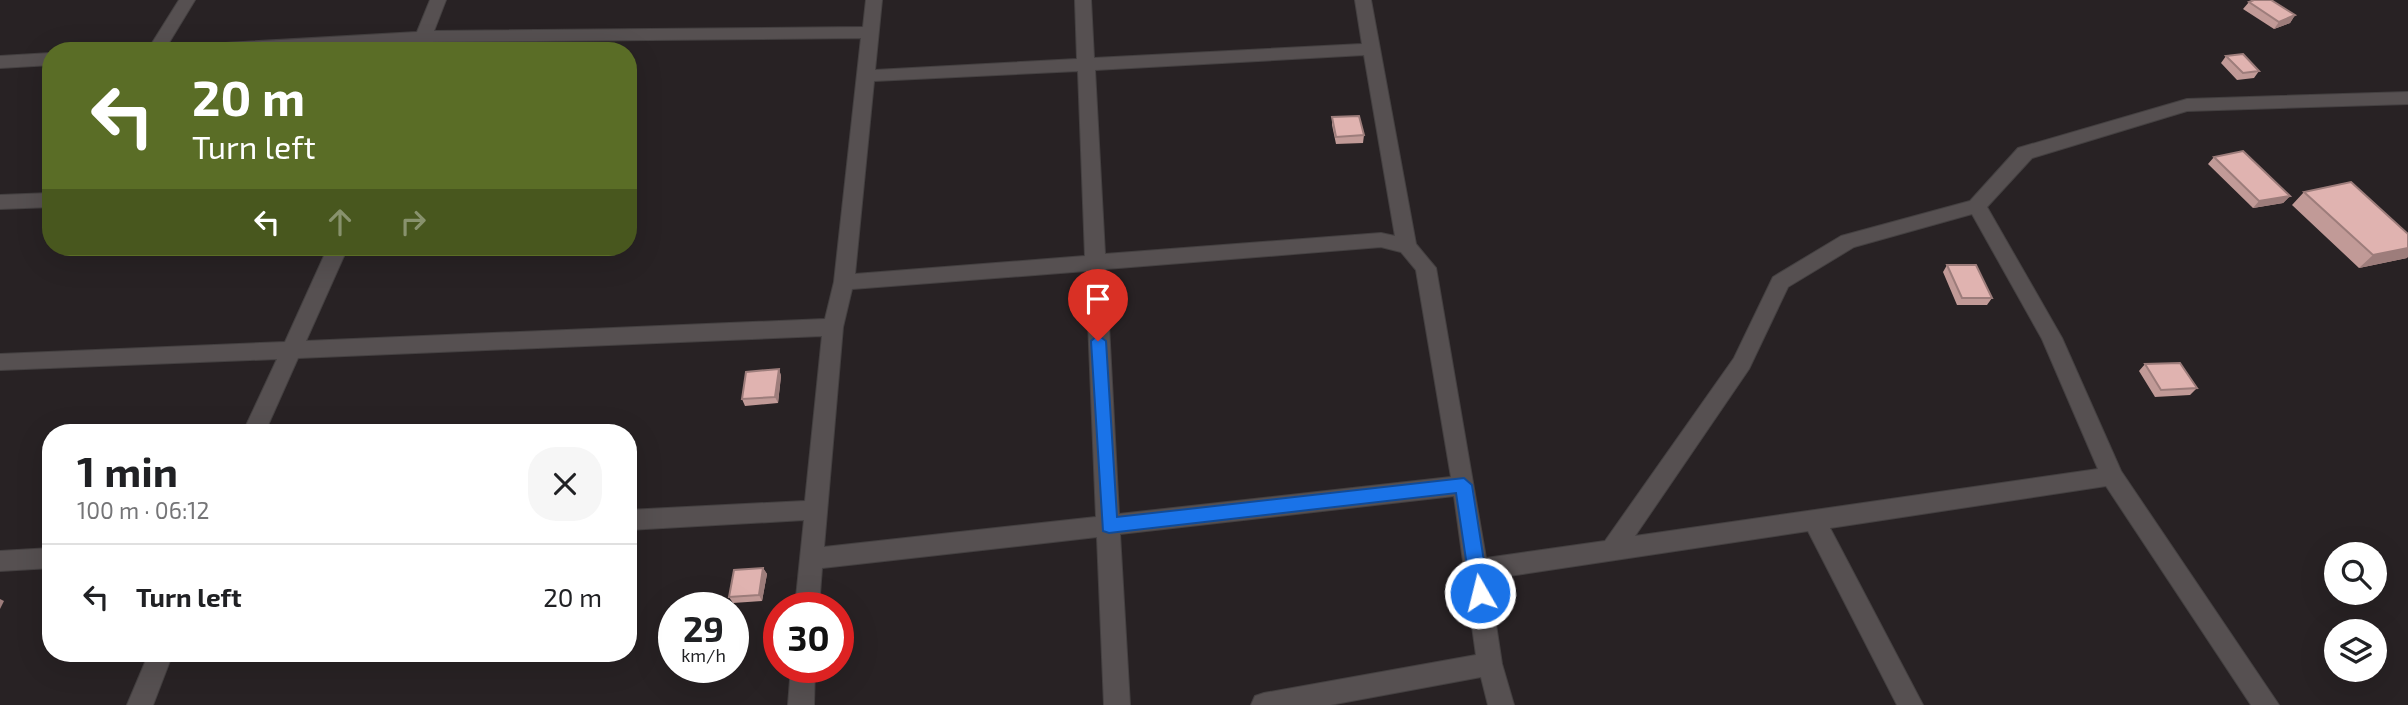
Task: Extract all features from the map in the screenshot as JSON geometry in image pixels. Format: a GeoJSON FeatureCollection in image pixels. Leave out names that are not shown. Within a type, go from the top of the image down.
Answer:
{"type":"FeatureCollection","features":[{"type":"Feature","properties":{"kind":"street"},"geometry":{"type":"LineString","coordinates":[[161,42],[187,0]]}},
{"type":"Feature","properties":{"kind":"street"},"geometry":{"type":"LineString","coordinates":[[421,42],[438,0]]}},
{"type":"Feature","properties":{"kind":"street"},"geometry":{"type":"LineString","coordinates":[[808,592],[833,327],[844,282],[874,0]]}},
{"type":"Feature","properties":{"kind":"street"},"geometry":{"type":"LineString","coordinates":[[1083,0],[1117,705]]}},
{"type":"Feature","properties":{"kind":"street"},"geometry":{"type":"LineString","coordinates":[[1363,0],[1407,246],[1426,268],[1464,485],[1490,664],[1501,705]]}},
{"type":"Feature","properties":{"kind":"street"},"geometry":{"type":"LineString","coordinates":[[495,42],[871,32]]}},
{"type":"Feature","properties":{"kind":"street"},"geometry":{"type":"LineString","coordinates":[[868,76],[1373,49]]}},
{"type":"Feature","properties":{"kind":"street"},"geometry":{"type":"LineString","coordinates":[[0,62],[42,60]]}},
{"type":"Feature","properties":{"kind":"street"},"geometry":{"type":"LineString","coordinates":[[1612,550],[1742,363],[1780,282],[1848,241],[1977,205],[2025,153],[2187,105],[2408,98]]}},
{"type":"Feature","properties":{"kind":"street"},"geometry":{"type":"LineString","coordinates":[[0,202],[42,200]]}},
{"type":"Feature","properties":{"kind":"street"},"geometry":{"type":"LineString","coordinates":[[1977,205],[2052,338],[2112,475],[2266,705]]}},
{"type":"Feature","properties":{"kind":"street"},"geometry":{"type":"LineString","coordinates":[[844,282],[1381,240],[1407,246]]}},
{"type":"Feature","properties":{"kind":"street"},"geometry":{"type":"LineString","coordinates":[[257,424],[334,256]]}},
{"type":"Feature","properties":{"kind":"street"},"geometry":{"type":"LineString","coordinates":[[0,362],[833,327]]}},
{"type":"Feature","properties":{"kind":"street"},"geometry":{"type":"LineString","coordinates":[[1476,570],[2112,475]]}},
{"type":"Feature","properties":{"kind":"street"},"geometry":{"type":"LineString","coordinates":[[811,559],[1464,485]]}},
{"type":"Feature","properties":{"kind":"street"},"geometry":{"type":"LineString","coordinates":[[637,520],[814,510]]}},
{"type":"Feature","properties":{"kind":"street"},"geometry":{"type":"LineString","coordinates":[[1814,520],[1910,705]]}},
{"type":"Feature","properties":{"kind":"street"},"geometry":{"type":"LineString","coordinates":[[0,561],[42,559]]}},
{"type":"Feature","properties":{"kind":"street"},"geometry":{"type":"LineString","coordinates":[[140,705],[157,662]]}},
{"type":"Feature","properties":{"kind":"street"},"geometry":{"type":"LineString","coordinates":[[1264,705],[1490,664]]}},
{"type":"Feature","properties":{"kind":"street"},"geometry":{"type":"LineString","coordinates":[[801,705],[802,683]]}},
{"type":"Feature","properties":{"kind":"building"},"geometry":{"type":"Polygon","coordinates":[[[2271,0],[2295,15],[2279,22],[2249,2],[2271,0]]]}},
{"type":"Feature","properties":{"kind":"building"},"geometry":{"type":"Polygon","coordinates":[[[2243,54],[2259,71],[2243,73],[2226,56],[2243,54]]]}},
{"type":"Feature","properties":{"kind":"building"},"geometry":{"type":"Polygon","coordinates":[[[1359,116],[1364,135],[1336,137],[1332,117],[1359,116]]]}},
{"type":"Feature","properties":{"kind":"building"},"geometry":{"type":"Polygon","coordinates":[[[2243,151],[2290,196],[2259,201],[2214,157],[2243,151]]]}},
{"type":"Feature","properties":{"kind":"building"},"geometry":{"type":"Polygon","coordinates":[[[2351,182],[2408,234],[2408,248],[2373,255],[2304,192],[2351,182]]]}},
{"type":"Feature","properties":{"kind":"building"},"geometry":{"type":"Polygon","coordinates":[[[1947,265],[1976,265],[1992,298],[1962,298],[1947,265]]]}},
{"type":"Feature","properties":{"kind":"building"},"geometry":{"type":"Polygon","coordinates":[[[2180,363],[2197,388],[2161,390],[2145,364],[2180,363]]]}},
{"type":"Feature","properties":{"kind":"building"},"geometry":{"type":"Polygon","coordinates":[[[779,369],[775,397],[742,399],[746,372],[779,369]]]}},
{"type":"Feature","properties":{"kind":"building"},"geometry":{"type":"Polygon","coordinates":[[[763,568],[759,595],[730,592],[734,570],[763,568]]]}},
{"type":"Feature","properties":{"kind":"route"},"geometry":{"type":"LineString","coordinates":[[1098,341],[1109,525],[1464,485],[1480,593]]}}]}
